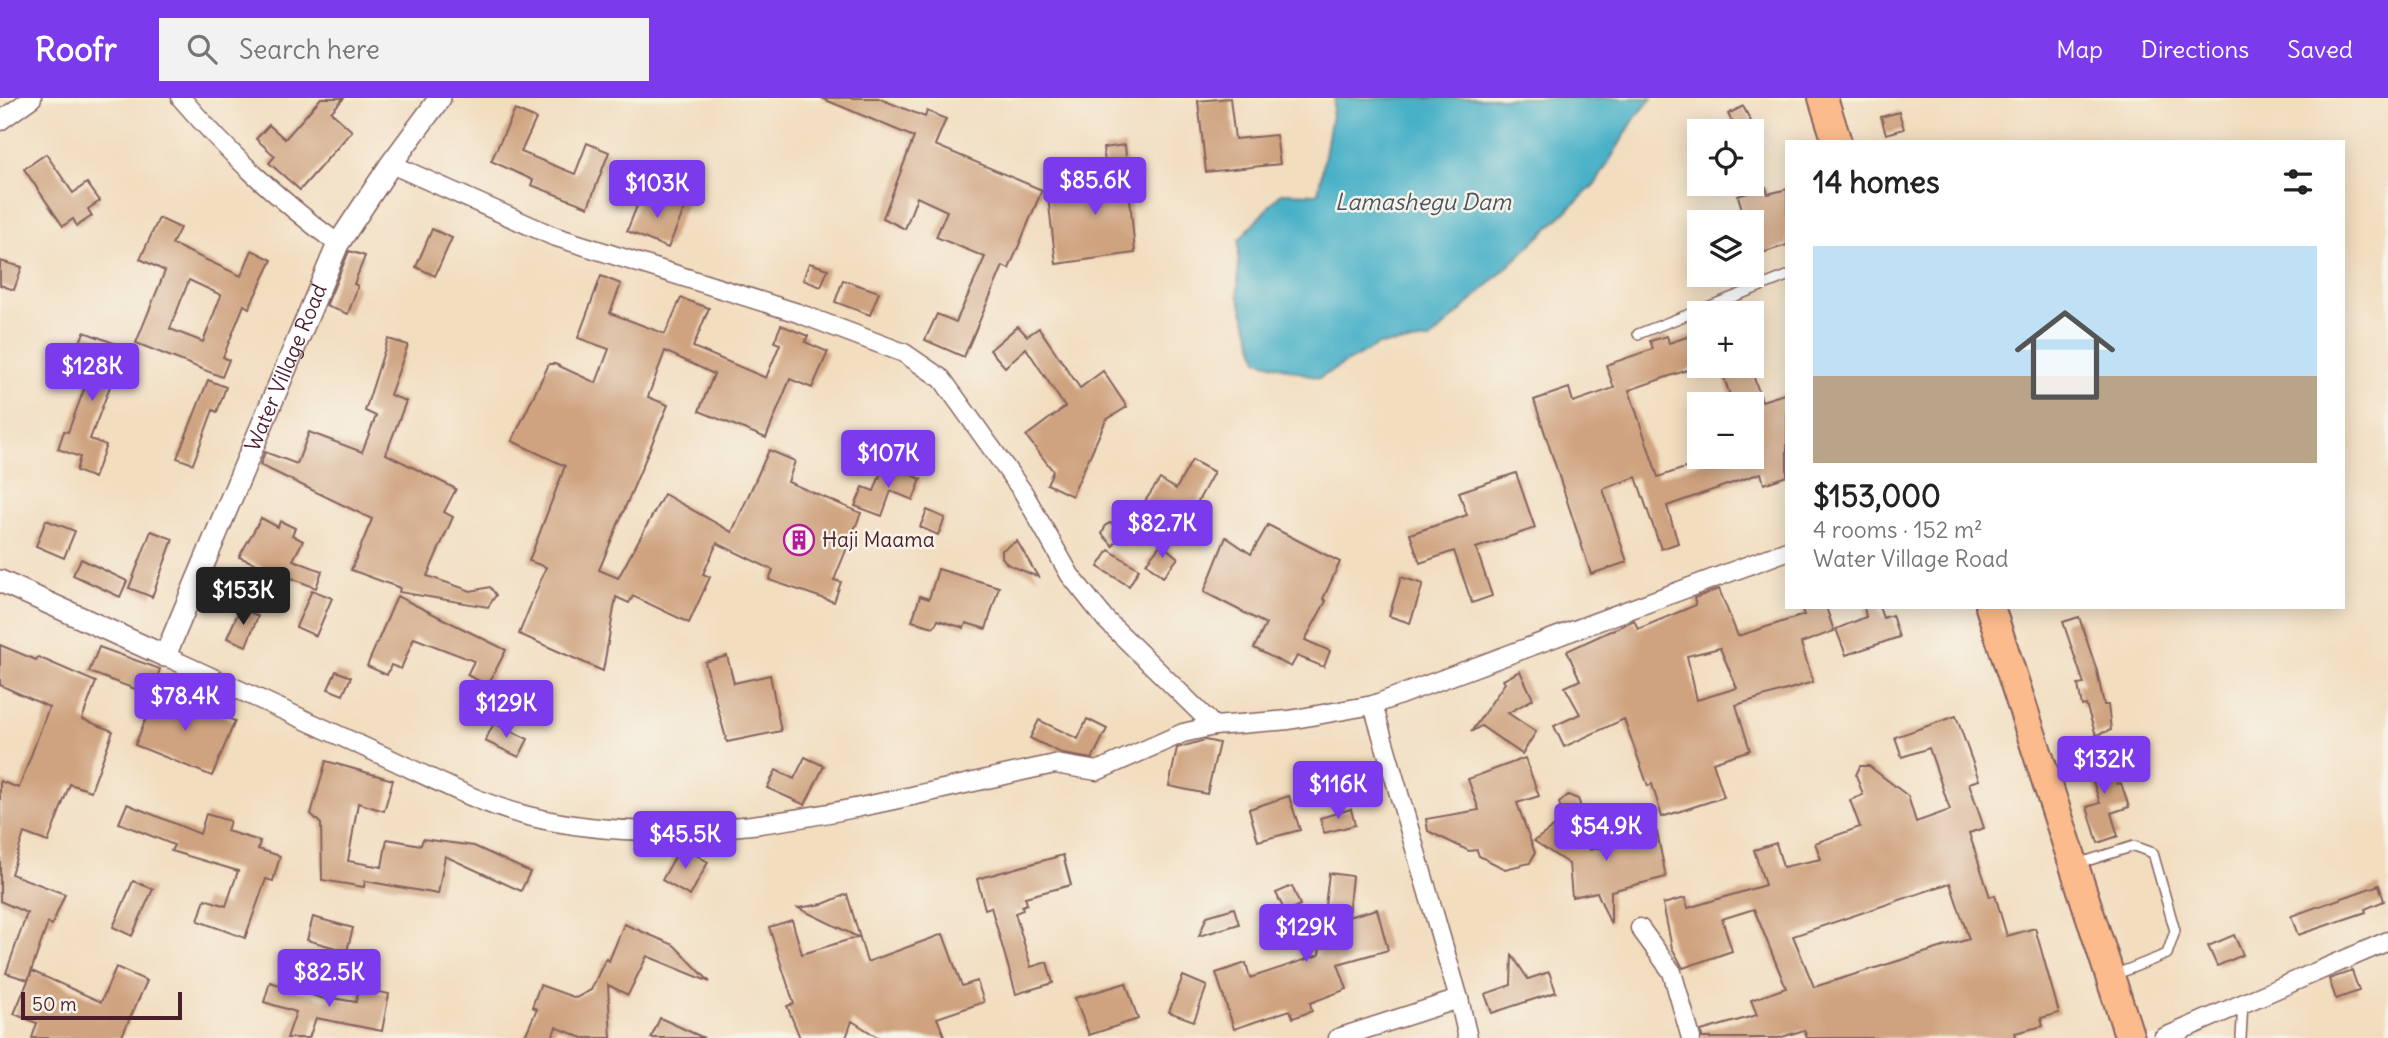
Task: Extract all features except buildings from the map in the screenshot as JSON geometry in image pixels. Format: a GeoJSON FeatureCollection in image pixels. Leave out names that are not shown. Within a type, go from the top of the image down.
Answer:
{"type":"FeatureCollection","features":[{"type":"Feature","properties":{"kind":"highway"},"geometry":{"type":"LineString","coordinates":[[1823,98],[1836,140]]}},
{"type":"Feature","properties":{"kind":"highway"},"geometry":{"type":"LineString","coordinates":[[1991,609],[2130,1038]]}},
{"type":"Feature","properties":{"kind":"street"},"geometry":{"type":"LineString","coordinates":[[0,121],[32,98]]}},
{"type":"Feature","properties":{"kind":"street"},"geometry":{"type":"LineString","coordinates":[[181,98],[227,152],[282,202],[338,244]]}},
{"type":"Feature","properties":{"kind":"street","name":"Water Village Road"},"geometry":{"type":"LineString","coordinates":[[164,656],[338,244],[391,164],[440,98]]}},
{"type":"Feature","properties":{"kind":"street"},"geometry":{"type":"LineString","coordinates":[[391,164],[553,236],[798,313],[904,354],[942,379],[1023,492],[1070,575],[1106,620],[1214,726]]}},
{"type":"Feature","properties":{"kind":"street"},"geometry":{"type":"LineString","coordinates":[[0,581],[462,792],[527,816],[603,829],[706,830],[799,818],[1055,764],[1097,771],[1183,733],[1214,726],[1289,720],[1373,705],[1785,552]]}},
{"type":"Feature","properties":{"kind":"street"},"geometry":{"type":"LineString","coordinates":[[1373,705],[1468,1038]]}},
{"type":"Feature","properties":{"kind":"street"},"geometry":{"type":"LineString","coordinates":[[1640,928],[1672,972],[1691,1038]]}},
{"type":"Feature","properties":{"kind":"street"},"geometry":{"type":"LineString","coordinates":[[2163,1038],[2388,941]]}},
{"type":"Feature","properties":{"kind":"street"},"geometry":{"type":"LineString","coordinates":[[1338,1038],[1459,999]]}},
{"type":"Feature","properties":{"kind":"lane"},"geometry":{"type":"LineString","coordinates":[[1638,334],[1785,277]]}},
{"type":"Feature","properties":{"kind":"lane"},"geometry":{"type":"LineString","coordinates":[[2072,866],[2134,846],[2152,853],[2175,931],[2172,942],[2167,954],[2109,977]]}},
{"type":"Feature","properties":{"kind":"lane"},"geometry":{"type":"LineString","coordinates":[[2241,1038],[2243,1003]]}},
{"type":"Feature","properties":{"kind":"water","name":"Lamashegu Dam"},"geometry":{"type":"Polygon","coordinates":[[[1335,98],[1652,98],[1635,118],[1596,183],[1430,340],[1378,345],[1319,378],[1258,360],[1238,294],[1239,240],[1281,193],[1318,194],[1335,98]]]}},
{"type":"Feature","properties":{"kind":"place","name":"Haji Maama"},"geometry":{"type":"Point","coordinates":[799,540]}}]}
